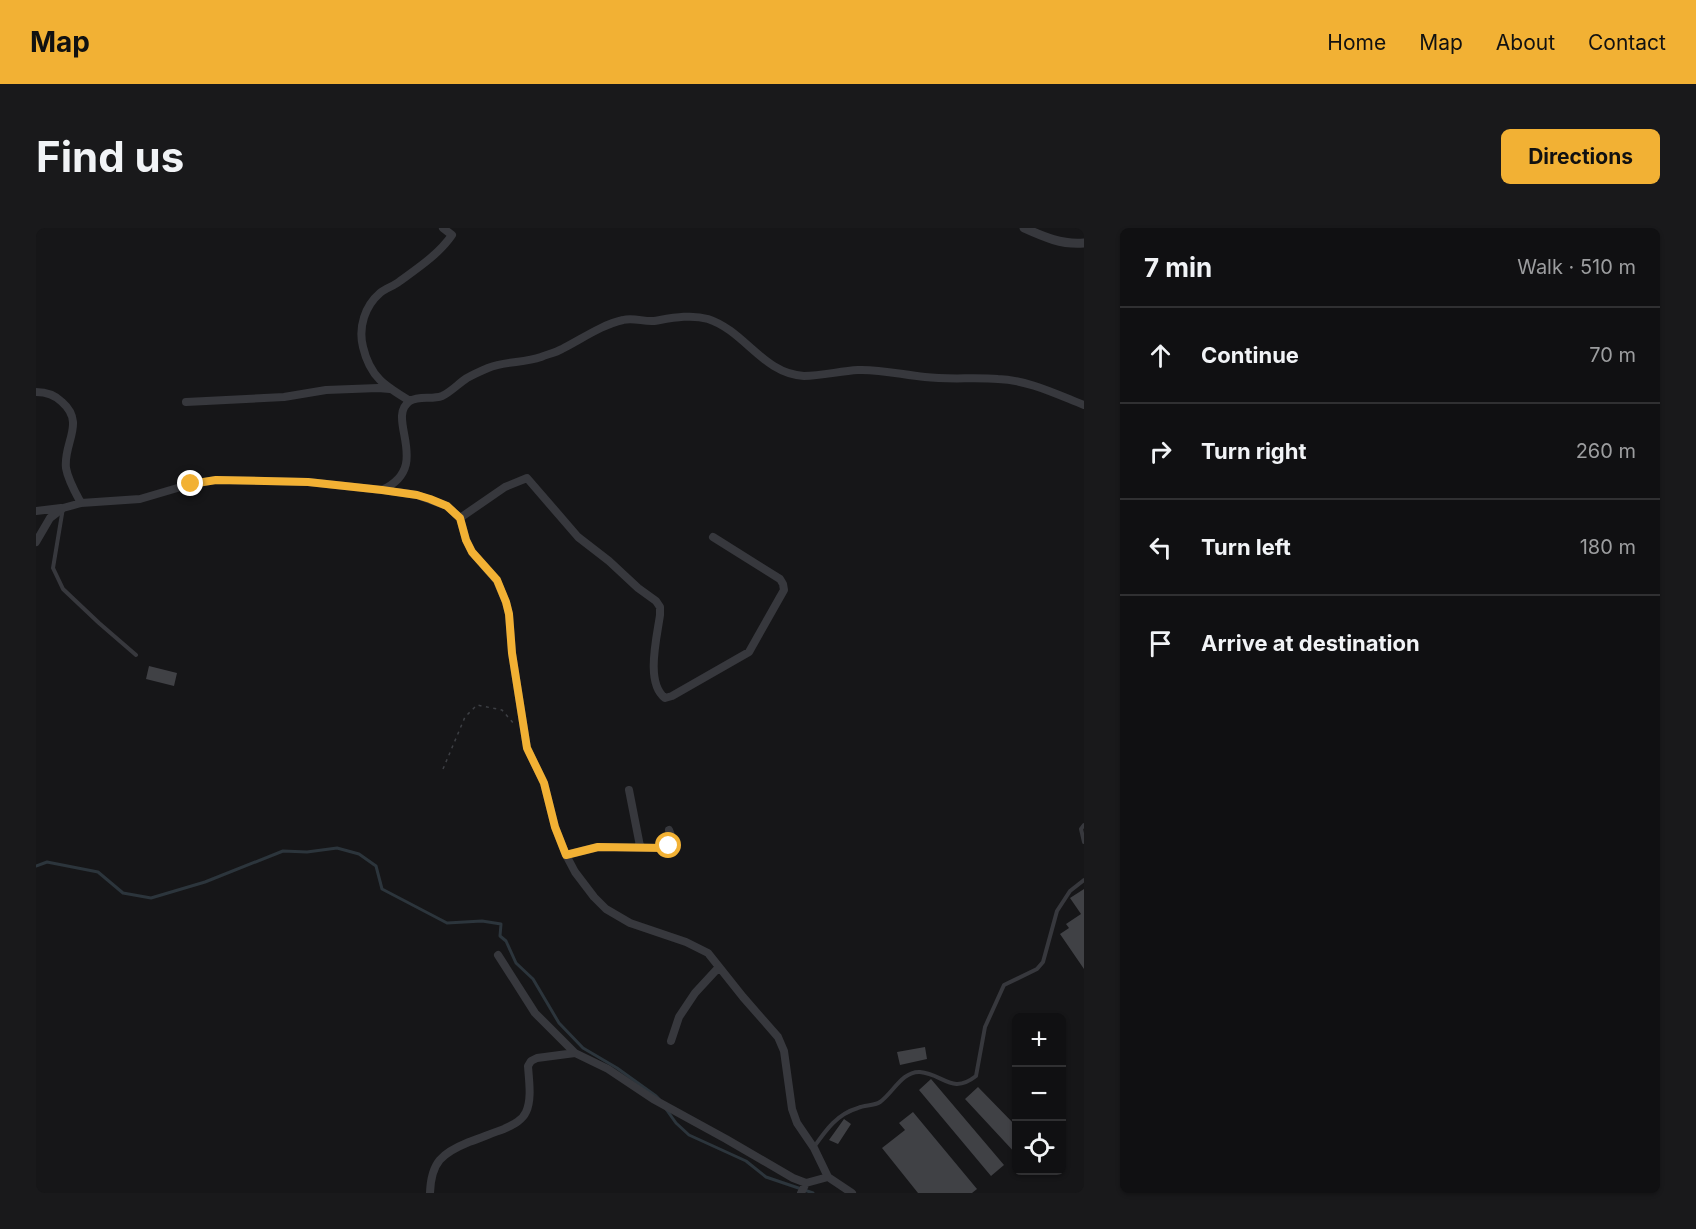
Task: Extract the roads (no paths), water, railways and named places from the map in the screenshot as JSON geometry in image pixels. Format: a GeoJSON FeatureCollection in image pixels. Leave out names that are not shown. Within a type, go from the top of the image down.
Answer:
{"type":"FeatureCollection","features":[{"type":"Feature","properties":{"kind":"street"},"geometry":{"type":"LineString","coordinates":[[410,400],[390,389],[377,378],[370,367],[361,341],[364,313],[382,292],[398,283],[444,247],[452,235],[442,228]]}},
{"type":"Feature","properties":{"kind":"street"},"geometry":{"type":"LineString","coordinates":[[1024,228],[1059,242],[1084,243]]}},
{"type":"Feature","properties":{"kind":"street"},"geometry":{"type":"LineString","coordinates":[[382,490],[393,485],[405,468],[408,455],[401,420],[410,400],[441,396],[467,378],[499,364],[535,359],[560,350],[611,323],[626,319],[648,322],[687,316],[706,318],[718,323],[744,341],[771,365],[791,374],[805,376],[856,370],[944,379],[999,379],[1024,383],[1084,405]]}},
{"type":"Feature","properties":{"kind":"street"},"geometry":{"type":"LineString","coordinates":[[186,402],[284,397],[326,390],[390,389]]}},
{"type":"Feature","properties":{"kind":"street"},"geometry":{"type":"LineString","coordinates":[[36,392],[44,392],[58,398],[69,408],[74,419],[66,467],[81,502]]}},
{"type":"Feature","properties":{"kind":"street"},"geometry":{"type":"LineString","coordinates":[[460,518],[505,488],[526,478],[578,537],[656,601],[660,607],[653,671],[659,693],[665,698],[749,652],[784,590],[780,579],[713,537]]}},
{"type":"Feature","properties":{"kind":"street"},"geometry":{"type":"LineString","coordinates":[[36,511],[63,508],[81,502],[140,499],[191,484],[216,480],[308,482],[382,490],[417,495],[447,506],[460,518],[472,552],[497,580],[506,602],[527,748],[544,783],[555,827],[575,872],[606,909],[630,923],[708,952],[778,1037],[784,1051],[792,1109],[797,1123],[814,1148],[828,1177],[852,1193]]}},
{"type":"Feature","properties":{"kind":"street"},"geometry":{"type":"LineString","coordinates":[[36,542],[50,518],[63,508]]}},
{"type":"Feature","properties":{"kind":"street"},"geometry":{"type":"LineString","coordinates":[[629,790],[640,846]]}},
{"type":"Feature","properties":{"kind":"street"},"geometry":{"type":"LineString","coordinates":[[566,855],[598,847],[665,848],[669,846],[672,838],[669,830]]}},
{"type":"Feature","properties":{"kind":"street"},"geometry":{"type":"LineString","coordinates":[[498,955],[535,1013],[575,1053],[608,1069],[653,1099],[793,1178],[806,1183],[828,1177]]}},
{"type":"Feature","properties":{"kind":"street"},"geometry":{"type":"LineString","coordinates":[[671,1041],[679,1017],[695,993],[719,967]]}},
{"type":"Feature","properties":{"kind":"street"},"geometry":{"type":"LineString","coordinates":[[430,1193],[433,1170],[450,1150],[516,1124],[525,1115],[528,1104],[528,1066],[531,1061],[537,1058],[575,1053]]}},
{"type":"Feature","properties":{"kind":"street"},"geometry":{"type":"LineString","coordinates":[[801,1193],[806,1183]]}},
{"type":"Feature","properties":{"kind":"lane"},"geometry":{"type":"LineString","coordinates":[[63,508],[53,568],[63,589],[136,655]]}},
{"type":"Feature","properties":{"kind":"lane"},"geometry":{"type":"LineString","coordinates":[[1084,825],[1081,829],[1084,842]]}},
{"type":"Feature","properties":{"kind":"lane"},"geometry":{"type":"LineString","coordinates":[[814,1148],[830,1125],[846,1111],[878,1104],[902,1079],[911,1074],[920,1072],[955,1084],[968,1083],[976,1076],[985,1027],[1004,986],[1037,969],[1043,962],[1057,911],[1070,891],[1084,880]]}},
{"type":"Feature","properties":{"kind":"waterway"},"geometry":{"type":"LineString","coordinates":[[36,866],[47,862],[98,872],[123,893],[151,898],[205,882],[283,851],[307,852],[337,848],[359,854],[376,866],[382,889],[447,923],[482,921],[501,924],[500,936],[506,941],[516,963],[533,979],[559,1023],[583,1048],[617,1068],[659,1099]]}},
{"type":"Feature","properties":{"kind":"waterway"},"geometry":{"type":"LineString","coordinates":[[666,1109],[689,1135],[746,1161],[766,1177],[813,1193]]}}]}
